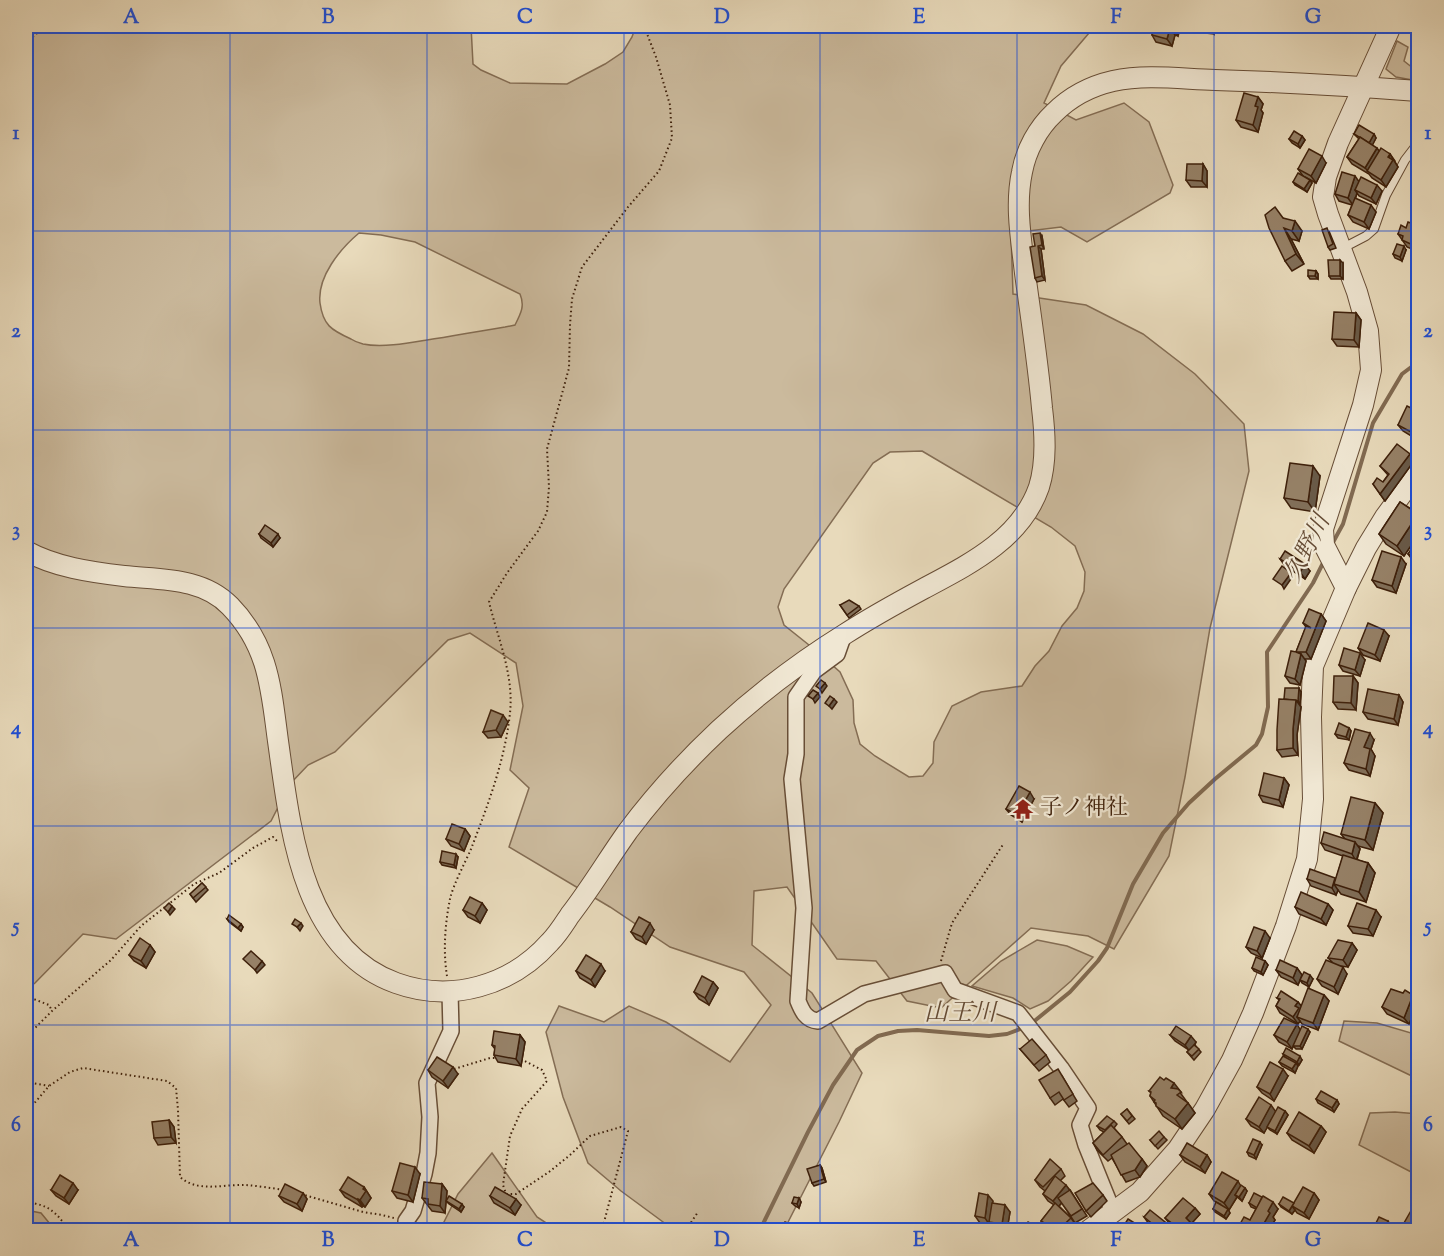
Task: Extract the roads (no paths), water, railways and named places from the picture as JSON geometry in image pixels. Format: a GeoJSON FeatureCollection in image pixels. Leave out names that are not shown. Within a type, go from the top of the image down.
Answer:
{"type":"FeatureCollection","features":[{"type":"Feature","properties":{"kind":"street"},"geometry":{"type":"LineString","coordinates":[[1346,588],[1324,544],[1323,529],[1363,405],[1371,370],[1368,331],[1357,292],[1323,197],[1326,177],[1338,142],[1391,26]]}},
{"type":"Feature","properties":{"kind":"street"},"geometry":{"type":"LineString","coordinates":[[26,551],[70,568],[123,576],[172,579],[219,596],[232,608],[259,646],[270,678],[288,810],[304,877],[327,928],[352,956],[384,978],[420,990],[450,992],[480,987],[509,976],[549,944],[627,833],[659,792],[693,754],[736,713],[805,659],[844,634],[873,616],[966,567],[1015,528],[1029,510],[1043,473],[1044,429],[1018,211],[1025,159],[1034,139],[1055,111],[1074,97],[1095,86],[1118,80],[1145,77],[1419,91]]}},
{"type":"Feature","properties":{"kind":"street"},"geometry":{"type":"LineString","coordinates":[[1089,1230],[1140,1192],[1178,1149],[1205,1109],[1232,1060],[1286,926],[1307,859],[1313,799],[1311,717],[1313,666],[1346,588],[1366,548],[1385,517],[1412,495],[1419,472]]}},
{"type":"Feature","properties":{"kind":"street"},"geometry":{"type":"LineString","coordinates":[[844,634],[837,654],[814,671],[795,697],[796,754],[792,779],[804,908],[798,1001],[802,1012],[812,1021],[819,1021],[864,994],[945,973],[956,990],[1018,1013],[1088,1108],[1080,1125],[1113,1212]]}},
{"type":"Feature","properties":{"kind":"street"},"geometry":{"type":"LineString","coordinates":[[406,1221],[413,1211],[424,1174],[430,1117],[427,1083],[451,1031],[450,992]]}},
{"type":"Feature","properties":{"kind":"lane"},"geometry":{"type":"LineString","coordinates":[[1341,249],[1366,236],[1374,229],[1386,195],[1405,160],[1419,143]]}},
{"type":"Feature","properties":{"kind":"waterway","name":"久野川"},"geometry":{"type":"LineString","coordinates":[[1331,546],[1343,524],[1373,423],[1402,374],[1418,362]]}},
{"type":"Feature","properties":{"kind":"waterway","name":"山王川"},"geometry":{"type":"LineString","coordinates":[[1032,1023],[1070,992],[1107,948],[1133,884],[1163,833],[1189,803],[1256,745],[1262,734],[1268,707],[1267,652],[1313,583],[1324,561]]}},
{"type":"Feature","properties":{"kind":"waterway","name":"山王川"},"geometry":{"type":"LineString","coordinates":[[760,1230],[833,1085],[857,1050],[878,1036],[898,1031],[917,1030],[989,1036],[1007,1034],[1023,1028]]}},
{"type":"Feature","properties":{"kind":"place","name":"子ノ神社"},"geometry":{"type":"Point","coordinates":[1023,809]}}]}
